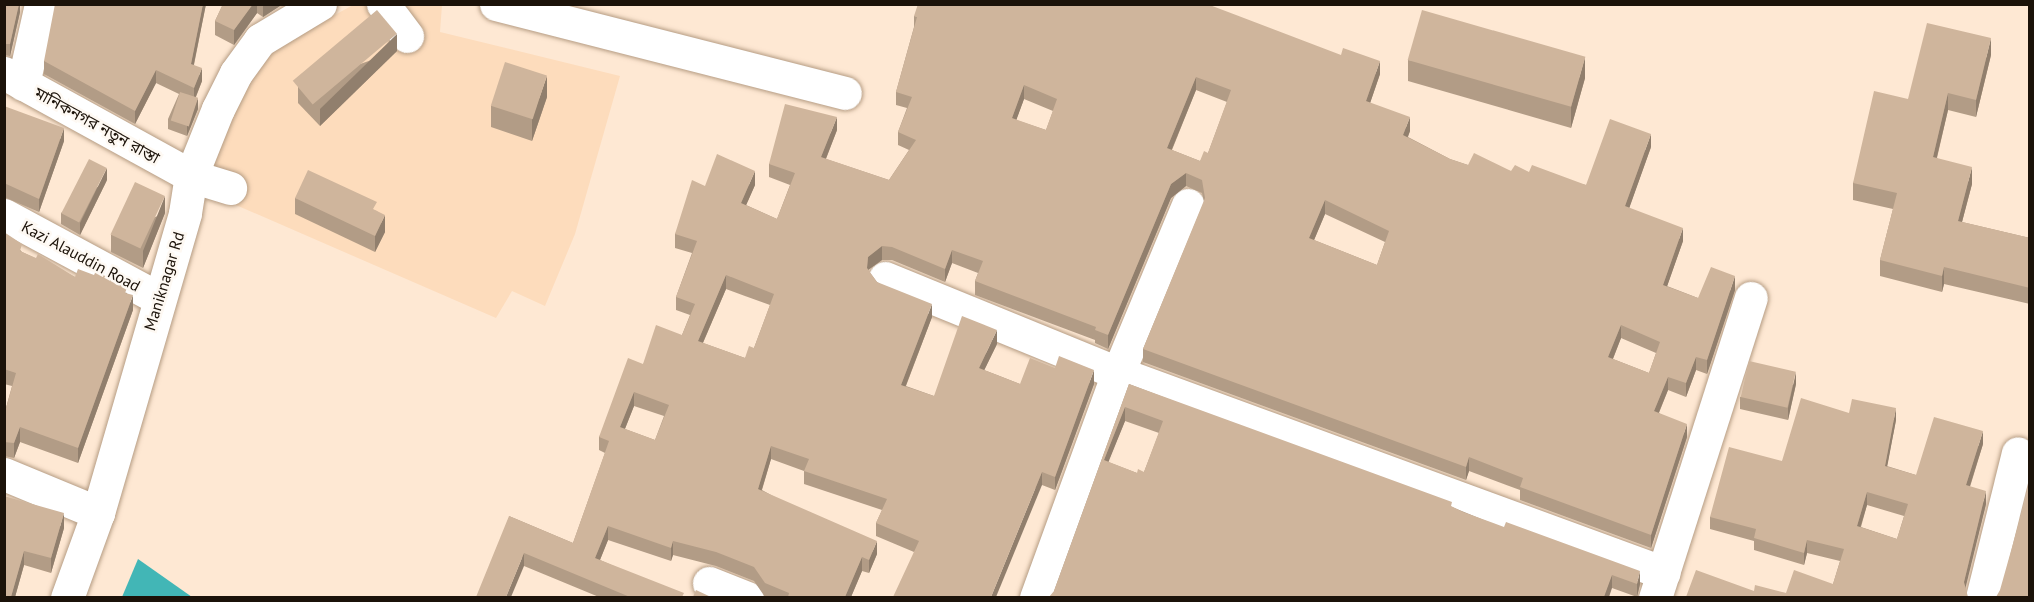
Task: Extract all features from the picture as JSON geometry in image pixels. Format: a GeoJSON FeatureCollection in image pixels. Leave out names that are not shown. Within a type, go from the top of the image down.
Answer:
{"type":"FeatureCollection","features":[{"type":"Feature","properties":{"kind":"street"},"geometry":{"type":"LineString","coordinates":[[14,79],[41,4]]}},
{"type":"Feature","properties":{"kind":"street","name":"Maniknagar Rd"},"geometry":{"type":"LineString","coordinates":[[68,597],[98,513],[158,298],[185,213],[190,176],[236,74],[260,40],[320,4]]}},
{"type":"Feature","properties":{"kind":"street"},"geometry":{"type":"LineString","coordinates":[[383,4],[407,36]]}},
{"type":"Feature","properties":{"kind":"street"},"geometry":{"type":"LineString","coordinates":[[496,4],[845,93]]}},
{"type":"Feature","properties":{"kind":"street","name":"মানিকনগর নতুন রাস্তা"},"geometry":{"type":"LineString","coordinates":[[14,79],[190,176],[230,188]]}},
{"type":"Feature","properties":{"kind":"street"},"geometry":{"type":"LineString","coordinates":[[1036,597],[1118,373],[1188,205]]}},
{"type":"Feature","properties":{"kind":"street","name":"Kazi Alauddin Road"},"geometry":{"type":"LineString","coordinates":[[4,215],[158,298]]}},
{"type":"Feature","properties":{"kind":"street"},"geometry":{"type":"LineString","coordinates":[[885,278],[1118,373],[1659,585],[1750,298]]}},
{"type":"Feature","properties":{"kind":"street"},"geometry":{"type":"LineString","coordinates":[[1982,597],[2018,453]]}},
{"type":"Feature","properties":{"kind":"street"},"geometry":{"type":"LineString","coordinates":[[4,474],[98,513]]}},
{"type":"Feature","properties":{"kind":"street"},"geometry":{"type":"LineString","coordinates":[[709,583],[746,597]]}},
{"type":"Feature","properties":{"kind":"shaded area"},"geometry":{"type":"Polygon","coordinates":[[[353,5],[442,5],[440,32],[620,76],[575,234],[545,306],[512,291],[496,318],[229,202],[204,169],[233,111],[271,50],[353,5]]]}},
{"type":"Feature","properties":{"kind":"water"},"geometry":{"type":"Polygon","coordinates":[[[138,559],[192,597],[122,597],[138,559]]]}},
{"type":"Feature","properties":{"kind":"building"},"geometry":{"type":"Polygon","coordinates":[[[4,4],[19,4],[10,44],[4,44],[4,4]]]}},
{"type":"Feature","properties":{"kind":"building"},"geometry":{"type":"Polygon","coordinates":[[[55,4],[203,4],[191,64],[202,68],[194,88],[156,70],[135,111],[44,61],[55,4]]]}},
{"type":"Feature","properties":{"kind":"building"},"geometry":{"type":"Polygon","coordinates":[[[223,4],[253,4],[234,30],[215,21],[223,4]]]}},
{"type":"Feature","properties":{"kind":"building"},"geometry":{"type":"Polygon","coordinates":[[[918,4],[1207,4],[1341,55],[1343,48],[1380,61],[1366,101],[1410,117],[1403,135],[1450,159],[1468,165],[1474,153],[1511,171],[1515,165],[1529,172],[1532,165],[1586,185],[1610,119],[1651,134],[1625,206],[1683,228],[1663,285],[1698,298],[1711,267],[1735,276],[1707,360],[1696,357],[1686,383],[1668,377],[1654,411],[1687,424],[1651,535],[1520,487],[1523,478],[1469,457],[1466,467],[1143,349],[1205,198],[1202,180],[1186,173],[1171,184],[1108,335],[1095,330],[1096,327],[975,281],[983,261],[952,250],[945,269],[892,247],[882,246],[868,257],[867,268],[877,282],[932,304],[901,385],[934,396],[962,316],[997,330],[979,368],[1020,384],[1030,358],[1055,368],[1059,356],[1094,370],[1055,477],[1042,472],[991,597],[893,597],[919,541],[876,523],[887,499],[804,471],[809,459],[771,446],[758,489],[877,541],[869,560],[862,557],[845,597],[788,597],[789,593],[765,583],[754,567],[716,552],[673,541],[671,548],[608,526],[595,558],[684,593],[682,597],[630,597],[524,553],[506,597],[476,597],[509,516],[573,543],[609,441],[599,437],[628,358],[643,364],[656,325],[682,335],[695,304],[676,297],[697,241],[675,234],[692,180],[705,186],[717,154],[755,171],[741,203],[777,219],[795,173],[769,164],[785,104],[837,117],[821,157],[889,180],[916,140],[898,132],[912,97],[896,92],[917,17],[914,16],[918,4]],[[1196,77],[1167,148],[1200,161],[1204,151],[1208,153],[1231,90],[1196,77]],[[1024,85],[1012,118],[1046,130],[1057,99],[1024,85]],[[1325,200],[1309,238],[1377,265],[1389,231],[1325,200]],[[726,275],[698,341],[745,358],[749,346],[754,348],[774,294],[726,275]],[[1621,325],[1608,357],[1649,373],[1660,342],[1621,325]],[[634,392],[620,427],[655,440],[669,405],[634,392]]]}},
{"type":"Feature","properties":{"kind":"building"},"geometry":{"type":"Polygon","coordinates":[[[377,10],[397,34],[313,104],[293,81],[377,10]]]}},
{"type":"Feature","properties":{"kind":"building"},"geometry":{"type":"Polygon","coordinates":[[[1422,10],[1585,57],[1571,107],[1408,60],[1422,10]]]}},
{"type":"Feature","properties":{"kind":"building"},"geometry":{"type":"Polygon","coordinates":[[[1927,23],[1991,38],[1976,100],[1948,93],[1933,157],[1972,167],[1958,221],[2030,238],[2030,288],[1944,267],[1942,276],[1880,260],[1897,193],[1853,183],[1874,91],[1908,99],[1927,23]]]}},
{"type":"Feature","properties":{"kind":"building"},"geometry":{"type":"Polygon","coordinates":[[[505,62],[547,76],[533,119],[491,106],[505,62]]]}},
{"type":"Feature","properties":{"kind":"building"},"geometry":{"type":"Polygon","coordinates":[[[180,92],[198,98],[189,126],[171,121],[180,92]]]}},
{"type":"Feature","properties":{"kind":"building"},"geometry":{"type":"Polygon","coordinates":[[[4,106],[64,128],[39,199],[4,183],[4,106]]]}},
{"type":"Feature","properties":{"kind":"building"},"geometry":{"type":"Polygon","coordinates":[[[89,159],[107,168],[79,222],[61,213],[89,159]]]}},
{"type":"Feature","properties":{"kind":"building"},"geometry":{"type":"Polygon","coordinates":[[[308,170],[377,202],[373,209],[385,215],[375,236],[295,198],[308,170]]]}},
{"type":"Feature","properties":{"kind":"building"},"geometry":{"type":"Polygon","coordinates":[[[135,182],[165,196],[140,249],[110,235],[135,182]]]}},
{"type":"Feature","properties":{"kind":"building"},"geometry":{"type":"Polygon","coordinates":[[[4,232],[22,244],[20,251],[36,258],[38,254],[75,277],[78,269],[94,275],[96,271],[127,288],[125,293],[133,295],[78,448],[20,427],[14,443],[4,442],[4,415],[16,373],[4,369],[4,232]]]}},
{"type":"Feature","properties":{"kind":"building"},"geometry":{"type":"Polygon","coordinates":[[[1749,361],[1796,372],[1787,408],[1741,397],[1749,361]]]}},
{"type":"Feature","properties":{"kind":"building"},"geometry":{"type":"Polygon","coordinates":[[[1129,384],[1452,502],[1451,506],[1463,512],[1504,527],[1506,522],[1640,571],[1637,584],[1612,575],[1604,597],[1049,597],[1054,591],[1129,384]],[[1125,407],[1104,460],[1137,473],[1138,469],[1144,472],[1163,421],[1125,407]]]}},
{"type":"Feature","properties":{"kind":"building"},"geometry":{"type":"Polygon","coordinates":[[[1801,398],[1849,413],[1852,399],[1896,408],[1885,466],[1916,475],[1934,417],[1983,431],[1966,485],[1986,491],[1964,582],[1968,597],[1686,597],[1696,570],[1754,591],[1755,585],[1786,593],[1794,570],[1833,584],[1844,549],[1807,540],[1804,553],[1754,538],[1756,529],[1710,517],[1729,447],[1782,461],[1801,398]],[[1867,492],[1857,526],[1897,539],[1908,504],[1867,492]]]}},
{"type":"Feature","properties":{"kind":"building"},"geometry":{"type":"Polygon","coordinates":[[[2030,483],[2030,597],[1996,597],[2000,590],[2030,483]]]}},
{"type":"Feature","properties":{"kind":"building"},"geometry":{"type":"Polygon","coordinates":[[[4,496],[64,513],[51,558],[24,551],[11,597],[4,597],[4,496]]]}},
{"type":"Feature","properties":{"kind":"building"},"geometry":{"type":"Polygon","coordinates":[[[696,590],[711,597],[693,597],[696,590]]]}}]}
